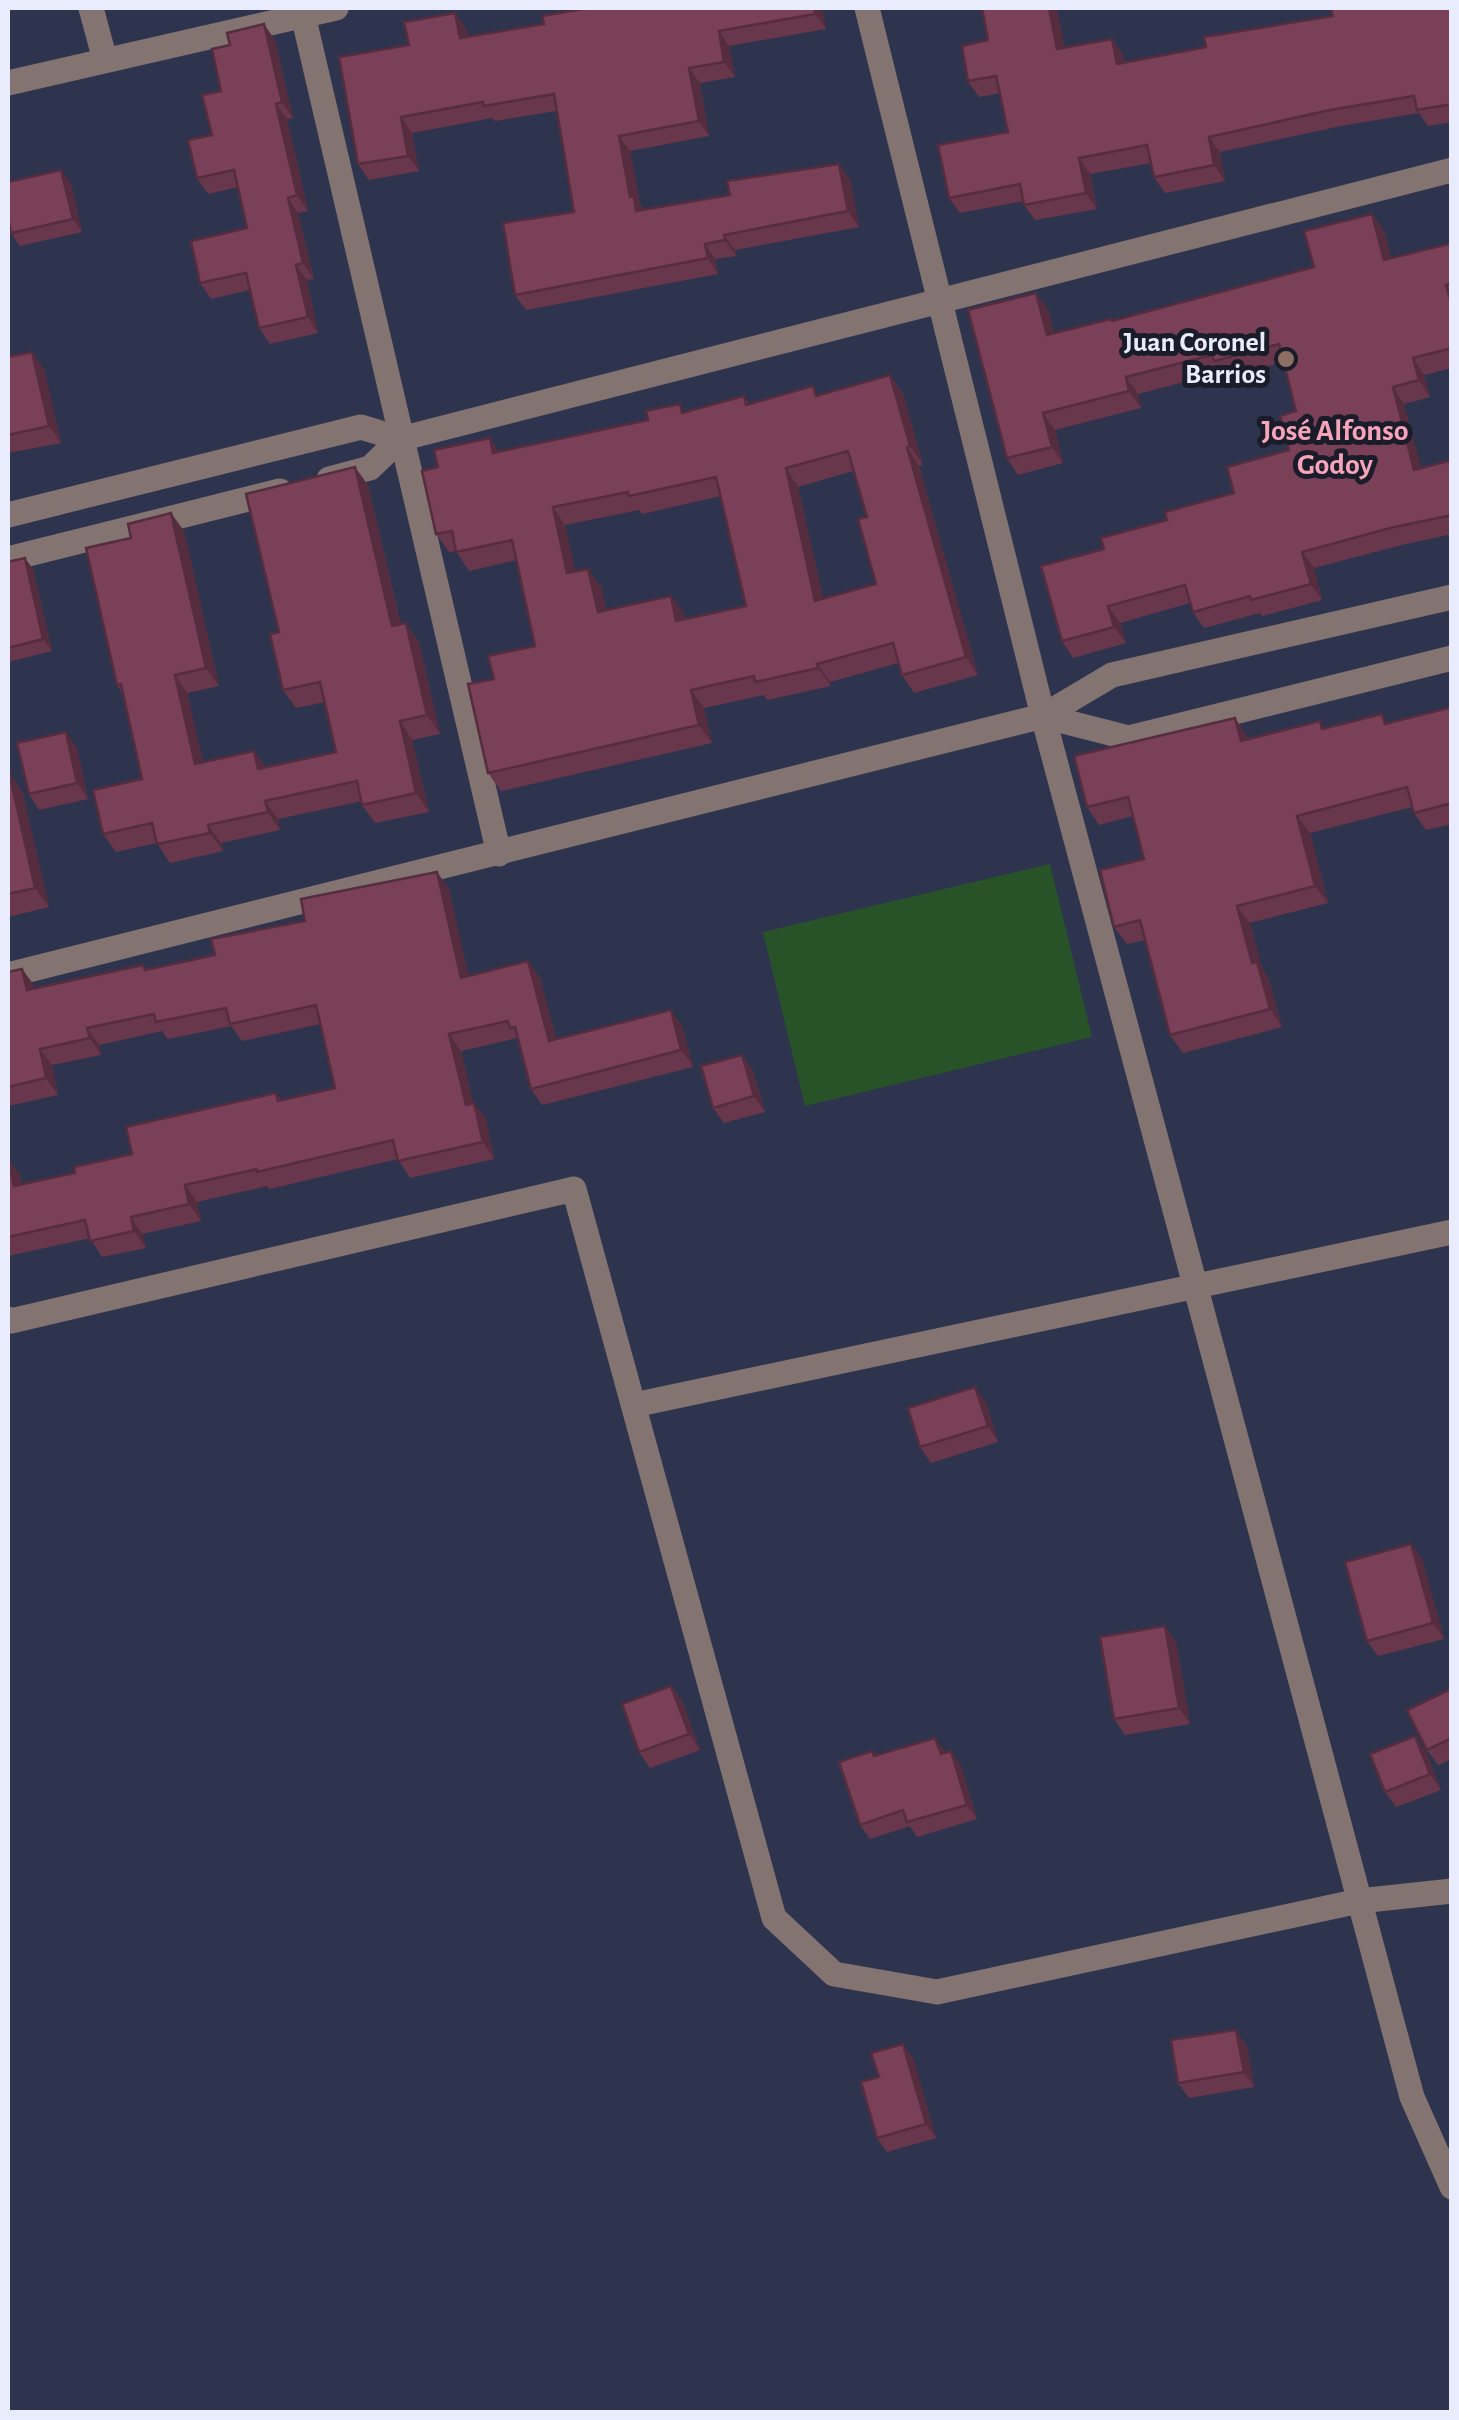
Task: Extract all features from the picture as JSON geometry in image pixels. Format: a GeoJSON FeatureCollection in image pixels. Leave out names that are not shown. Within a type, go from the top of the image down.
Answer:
{"type":"FeatureCollection","features":[{"type":"Feature","properties":{"kind":"street"},"geometry":{"type":"LineString","coordinates":[[90,8],[105,60]]}},
{"type":"Feature","properties":{"kind":"street"},"geometry":{"type":"LineString","coordinates":[[8,83],[336,8]]}},
{"type":"Feature","properties":{"kind":"street"},"geometry":{"type":"LineString","coordinates":[[867,8],[1043,716],[1359,1901],[1412,2098],[1452,2187]]}},
{"type":"Feature","properties":{"kind":"street"},"geometry":{"type":"LineString","coordinates":[[303,15],[499,854]]}},
{"type":"Feature","properties":{"kind":"street"},"geometry":{"type":"LineString","coordinates":[[8,559],[370,468],[400,439],[1452,170]]}},
{"type":"Feature","properties":{"kind":"street"},"geometry":{"type":"LineString","coordinates":[[8,515],[360,426],[400,439]]}},
{"type":"Feature","properties":{"kind":"street"},"geometry":{"type":"LineString","coordinates":[[8,975],[1043,716],[1112,676],[1452,597]]}},
{"type":"Feature","properties":{"kind":"street"},"geometry":{"type":"LineString","coordinates":[[1043,716],[1129,738],[1452,658]]}},
{"type":"Feature","properties":{"kind":"street"},"geometry":{"type":"LineString","coordinates":[[8,1319],[574,1188],[774,1918],[834,1974],[937,1992],[1359,1901],[1452,1891]]}},
{"type":"Feature","properties":{"kind":"street"},"geometry":{"type":"LineString","coordinates":[[634,1405],[1452,1232]]}},
{"type":"Feature","properties":{"kind":"green space"},"geometry":{"type":"Polygon","coordinates":[[[1050,864],[1092,1037],[805,1106],[763,932],[1050,864]]]}},
{"type":"Feature","properties":{"kind":"building"},"geometry":{"type":"Polygon","coordinates":[[[589,8],[814,8],[815,14],[719,31],[724,62],[689,68],[699,121],[619,136],[636,211],[730,195],[727,181],[839,164],[848,211],[724,235],[725,240],[705,244],[708,258],[515,295],[503,223],[574,212],[554,94],[401,117],[408,156],[358,164],[339,57],[409,45],[404,22],[455,13],[460,38],[544,24],[542,16],[589,8]]]}},
{"type":"Feature","properties":{"kind":"building"},"geometry":{"type":"Polygon","coordinates":[[[982,8],[1049,8],[1057,49],[1112,39],[1117,64],[1206,47],[1204,37],[1333,16],[1331,8],[1452,8],[1452,104],[1417,110],[1414,96],[1209,137],[1214,165],[1154,177],[1147,145],[1079,158],[1086,193],[1024,205],[1020,184],[949,198],[938,145],[1008,132],[996,76],[968,81],[962,46],[988,40],[982,8]]]}},
{"type":"Feature","properties":{"kind":"building"},"geometry":{"type":"Polygon","coordinates":[[[264,24],[282,102],[276,104],[297,195],[288,198],[303,263],[296,265],[308,317],[259,328],[246,273],[200,283],[191,241],[247,228],[234,170],[197,178],[188,140],[212,135],[202,95],[221,91],[212,49],[230,45],[227,33],[264,24]]]}},
{"type":"Feature","properties":{"kind":"building"},"geometry":{"type":"Polygon","coordinates":[[[61,170],[73,219],[11,233],[8,182],[61,170]]]}},
{"type":"Feature","properties":{"kind":"building"},"geometry":{"type":"Polygon","coordinates":[[[1372,214],[1384,260],[1452,243],[1452,283],[1446,285],[1452,305],[1452,348],[1413,358],[1419,380],[1393,387],[1414,470],[1452,460],[1452,515],[1302,552],[1311,584],[1193,612],[1185,585],[1108,606],[1114,627],[1062,641],[1041,566],[1104,549],[1101,538],[1167,520],[1165,512],[1234,493],[1227,467],[1289,450],[1280,416],[1296,411],[1279,344],[1214,361],[1212,355],[1126,377],[1129,391],[1043,413],[1052,447],[1007,458],[968,310],[1036,293],[1047,335],[1112,321],[1314,267],[1304,231],[1372,214]]]}},
{"type":"Feature","properties":{"kind":"building"},"geometry":{"type":"Polygon","coordinates":[[[32,352],[49,426],[8,435],[8,357],[32,352]]]}},
{"type":"Feature","properties":{"kind":"building"},"geometry":{"type":"Polygon","coordinates":[[[890,375],[966,657],[902,675],[893,643],[817,664],[818,668],[755,682],[754,676],[691,690],[699,725],[488,773],[468,684],[494,679],[488,656],[535,646],[512,540],[456,552],[452,531],[436,534],[422,471],[438,467],[434,450],[490,438],[493,453],[648,420],[646,411],[680,404],[682,413],[744,396],[746,405],[813,386],[816,396],[890,375]],[[848,451],[786,468],[815,601],[876,584],[858,519],[867,517],[848,451]],[[716,477],[553,507],[567,573],[588,569],[598,612],[671,596],[676,621],[746,606],[716,477]]]}},
{"type":"Feature","properties":{"kind":"building"},"geometry":{"type":"Polygon","coordinates":[[[355,467],[392,626],[406,623],[427,715],[400,721],[416,793],[362,805],[357,781],[265,801],[268,812],[208,825],[210,833],[157,844],[152,823],[103,834],[93,790],[142,779],[86,548],[131,538],[128,524],[171,513],[206,668],[175,675],[195,764],[254,751],[258,769],[336,752],[320,682],[283,690],[270,634],[279,632],[246,494],[355,467]]]}},
{"type":"Feature","properties":{"kind":"building"},"geometry":{"type":"Polygon","coordinates":[[[25,558],[43,639],[8,648],[8,562],[25,558]]]}},
{"type":"Feature","properties":{"kind":"building"},"geometry":{"type":"Polygon","coordinates":[[[1452,707],[1452,803],[1414,813],[1407,787],[1297,816],[1315,886],[1237,906],[1252,963],[1257,962],[1270,1009],[1170,1035],[1140,920],[1114,927],[1100,870],[1144,859],[1128,797],[1087,807],[1074,756],[1235,718],[1241,741],[1320,721],[1322,729],[1382,714],[1385,724],[1452,707]]]}},
{"type":"Feature","properties":{"kind":"building"},"geometry":{"type":"Polygon","coordinates":[[[66,732],[77,783],[29,794],[17,743],[66,732]]]}},
{"type":"Feature","properties":{"kind":"building"},"geometry":{"type":"Polygon","coordinates":[[[8,772],[35,888],[8,894],[8,772]]]}},
{"type":"Feature","properties":{"kind":"building"},"geometry":{"type":"Polygon","coordinates":[[[437,872],[461,978],[528,961],[549,1041],[671,1010],[681,1050],[531,1089],[515,1027],[510,1028],[508,1021],[449,1034],[466,1105],[474,1103],[483,1142],[398,1161],[393,1140],[185,1185],[189,1204],[131,1217],[134,1231],[90,1241],[85,1220],[8,1237],[8,1159],[14,1186],[75,1173],[74,1167],[132,1154],[126,1127],[276,1093],[278,1101],[335,1088],[316,1005],[230,1024],[226,1008],[156,1022],[154,1014],[87,1028],[90,1038],[40,1049],[46,1078],[8,1087],[8,972],[22,969],[27,990],[143,965],[145,970],[215,955],[211,939],[305,921],[301,899],[437,872]]]}},
{"type":"Feature","properties":{"kind":"building"},"geometry":{"type":"Polygon","coordinates":[[[742,1055],[754,1096],[713,1108],[701,1066],[742,1055]]]}},
{"type":"Feature","properties":{"kind":"building"},"geometry":{"type":"Polygon","coordinates":[[[975,1387],[988,1426],[920,1447],[908,1408],[975,1387]]]}},
{"type":"Feature","properties":{"kind":"building"},"geometry":{"type":"Polygon","coordinates":[[[1411,1544],[1433,1623],[1367,1641],[1345,1562],[1411,1544]]]}},
{"type":"Feature","properties":{"kind":"building"},"geometry":{"type":"Polygon","coordinates":[[[1165,1626],[1179,1708],[1114,1719],[1100,1637],[1165,1626]]]}},
{"type":"Feature","properties":{"kind":"building"},"geometry":{"type":"Polygon","coordinates":[[[671,1686],[689,1734],[639,1752],[622,1704],[671,1686]]]}},
{"type":"Feature","properties":{"kind":"building"},"geometry":{"type":"Polygon","coordinates":[[[1451,1689],[1452,1738],[1427,1750],[1407,1710],[1451,1689]]]}},
{"type":"Feature","properties":{"kind":"building"},"geometry":{"type":"Polygon","coordinates":[[[1415,1736],[1430,1774],[1385,1792],[1370,1754],[1415,1736]]]}},
{"type":"Feature","properties":{"kind":"building"},"geometry":{"type":"Polygon","coordinates":[[[935,1738],[941,1754],[951,1751],[967,1805],[907,1822],[903,1810],[860,1825],[839,1762],[935,1738]]]}},
{"type":"Feature","properties":{"kind":"building"},"geometry":{"type":"Polygon","coordinates":[[[1236,2030],[1244,2072],[1178,2083],[1171,2040],[1236,2030]]]}},
{"type":"Feature","properties":{"kind":"building"},"geometry":{"type":"Polygon","coordinates":[[[903,2044],[926,2124],[877,2138],[861,2082],[879,2077],[871,2053],[903,2044]]]}},
{"type":"Feature","properties":{"kind":"place","name":"Juan Coronel Barrios"},"geometry":{"type":"Point","coordinates":[1286,359]}},
{"type":"Feature","properties":{"kind":"district","name":"José Alfonso Godoy"},"geometry":{"type":"Point","coordinates":[1335,448]}}]}
